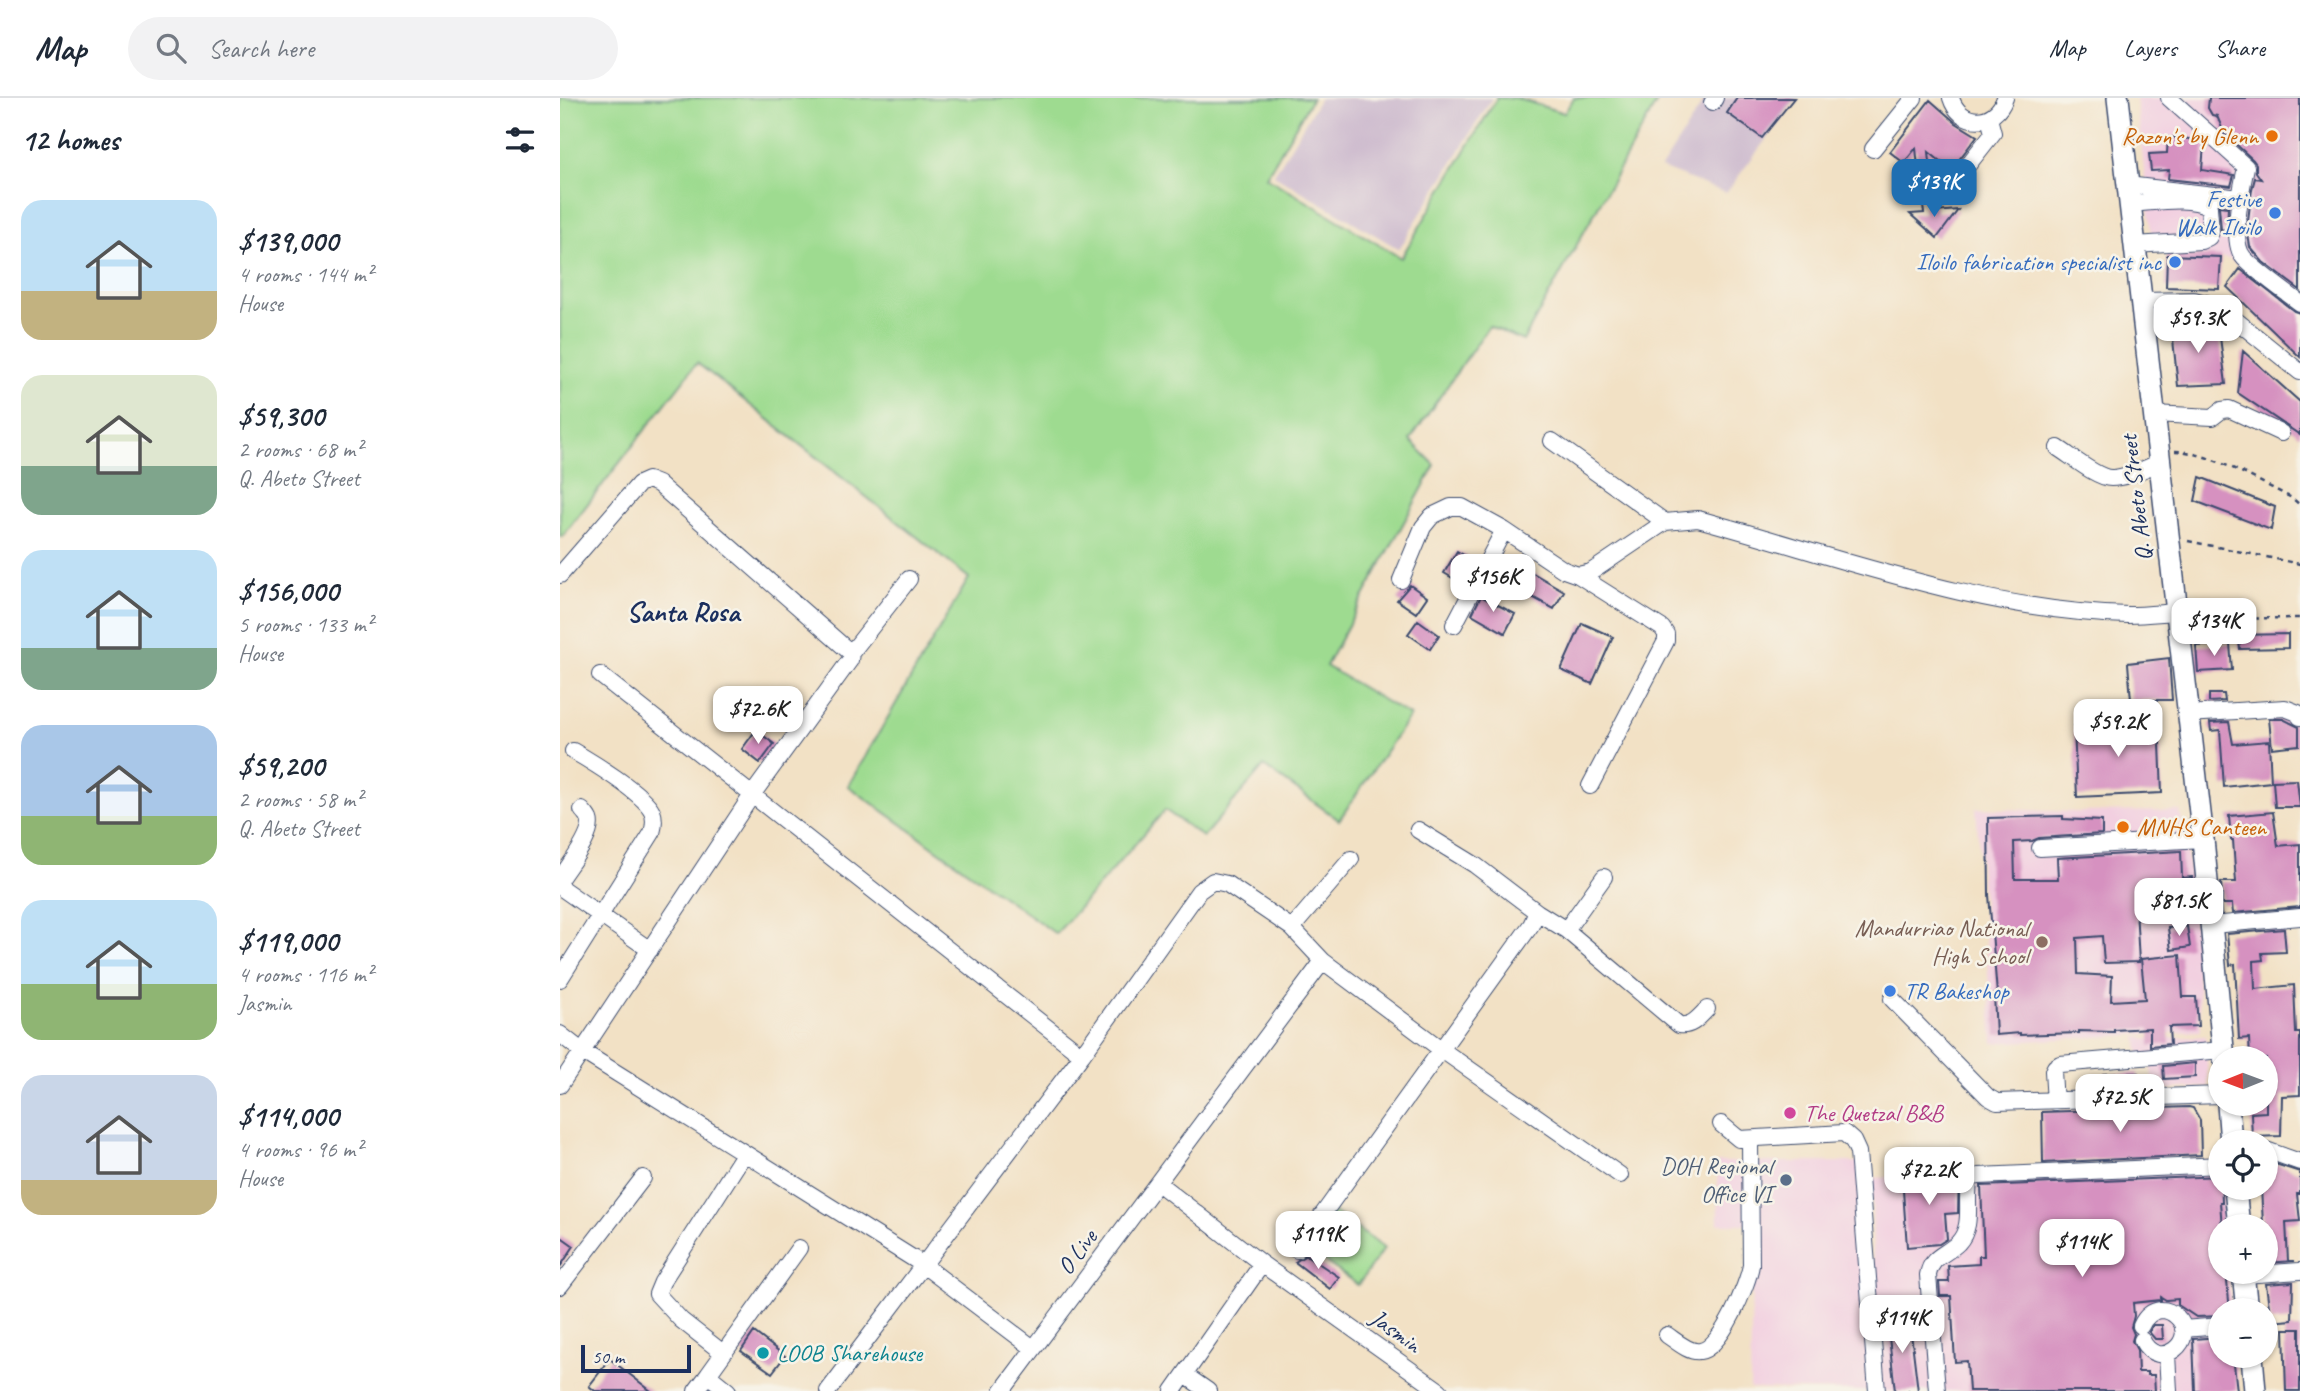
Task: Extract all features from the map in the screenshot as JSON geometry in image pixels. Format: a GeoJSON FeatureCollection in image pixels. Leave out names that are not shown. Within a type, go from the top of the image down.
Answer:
{"type":"FeatureCollection","features":[{"type":"Feature","properties":{"kind":"main road","name":"Q. Abeto Street"},"geometry":{"type":"LineString","coordinates":[[2118,98],[2203,839],[2222,1046]]}},
{"type":"Feature","properties":{"kind":"main road"},"geometry":{"type":"LineString","coordinates":[[2253,1368],[2255,1391]]}},
{"type":"Feature","properties":{"kind":"street"},"geometry":{"type":"LineString","coordinates":[[1873,149],[1914,98]]}},
{"type":"Feature","properties":{"kind":"street"},"geometry":{"type":"LineString","coordinates":[[1951,98],[1956,110],[1971,119],[1989,118],[1997,113],[2005,98]]}},
{"type":"Feature","properties":{"kind":"street"},"geometry":{"type":"LineString","coordinates":[[2180,101],[2246,167],[2236,233],[2242,256],[2300,303]]}},
{"type":"Feature","properties":{"kind":"street"},"geometry":{"type":"LineString","coordinates":[[1921,196],[1946,193],[1993,133],[1989,118]]}},
{"type":"Feature","properties":{"kind":"street"},"geometry":{"type":"LineString","coordinates":[[2128,195],[2240,198]]}},
{"type":"Feature","properties":{"kind":"street"},"geometry":{"type":"LineString","coordinates":[[2128,195],[2201,202],[2209,207],[2211,232],[2209,237],[2202,241],[2134,245]]}},
{"type":"Feature","properties":{"kind":"street"},"geometry":{"type":"LineString","coordinates":[[2140,301],[2194,300],[2209,304],[2227,313],[2300,372]]}},
{"type":"Feature","properties":{"kind":"street"},"geometry":{"type":"LineString","coordinates":[[2153,414],[2213,417],[2221,410],[2229,409],[2281,433]]}},
{"type":"Feature","properties":{"kind":"street"},"geometry":{"type":"LineString","coordinates":[[1552,441],[1665,522]]}},
{"type":"Feature","properties":{"kind":"street"},"geometry":{"type":"LineString","coordinates":[[2058,448],[2100,475],[2111,478],[2133,473],[2158,457]]}},
{"type":"Feature","properties":{"kind":"street"},"geometry":{"type":"LineString","coordinates":[[560,575],[567,552],[639,484],[648,480],[658,484],[851,653]]}},
{"type":"Feature","properties":{"kind":"street"},"geometry":{"type":"LineString","coordinates":[[1401,580],[1423,527],[1432,516],[1451,507],[1462,507],[1662,628],[1666,641],[1590,786]]}},
{"type":"Feature","properties":{"kind":"street"},"geometry":{"type":"LineString","coordinates":[[1578,575],[1591,572],[1665,522],[1698,519],[1950,591],[2060,610],[2177,615]]}},
{"type":"Feature","properties":{"kind":"street"},"geometry":{"type":"LineString","coordinates":[[1454,625],[1504,530]]}},
{"type":"Feature","properties":{"kind":"street"},"geometry":{"type":"LineString","coordinates":[[560,1085],[752,795],[850,660],[851,653],[909,579]]}},
{"type":"Feature","properties":{"kind":"street"},"geometry":{"type":"LineString","coordinates":[[600,675],[1082,1055]]}},
{"type":"Feature","properties":{"kind":"street"},"geometry":{"type":"LineString","coordinates":[[2188,714],[2286,708],[2298,713],[2300,717]]}},
{"type":"Feature","properties":{"kind":"street"},"geometry":{"type":"LineString","coordinates":[[560,979],[565,961],[602,915],[652,833],[654,818],[648,806],[617,778],[573,751]]}},
{"type":"Feature","properties":{"kind":"street"},"geometry":{"type":"LineString","coordinates":[[560,879],[590,829],[589,819],[582,810]]}},
{"type":"Feature","properties":{"kind":"street"},"geometry":{"type":"LineString","coordinates":[[1418,830],[1475,865],[1537,912],[1566,930],[1679,1025],[1693,1023],[1707,1009]]}},
{"type":"Feature","properties":{"kind":"street"},"geometry":{"type":"LineString","coordinates":[[2040,848],[2203,839]]}},
{"type":"Feature","properties":{"kind":"street"},"geometry":{"type":"LineString","coordinates":[[1292,928],[1351,859]]}},
{"type":"Feature","properties":{"kind":"street"},"geometry":{"type":"LineString","coordinates":[[1566,930],[1604,877]]}},
{"type":"Feature","properties":{"kind":"street"},"geometry":{"type":"LineString","coordinates":[[828,1391],[1082,1055],[1199,891],[1213,881],[1227,884],[1292,928],[1323,961],[1442,1050],[1620,1175]]}},
{"type":"Feature","properties":{"kind":"street"},"geometry":{"type":"LineString","coordinates":[[560,887],[650,950]]}},
{"type":"Feature","properties":{"kind":"street"},"geometry":{"type":"LineString","coordinates":[[1297,1250],[1531,925],[1537,912]]}},
{"type":"Feature","properties":{"kind":"street"},"geometry":{"type":"LineString","coordinates":[[2212,925],[2300,917]]}},
{"type":"Feature","properties":{"kind":"street","name":"O Live"},"geometry":{"type":"LineString","coordinates":[[1002,1391],[1323,961]]}},
{"type":"Feature","properties":{"kind":"street"},"geometry":{"type":"LineString","coordinates":[[1892,999],[1988,1097],[1997,1102],[2208,1096]]}},
{"type":"Feature","properties":{"kind":"street"},"geometry":{"type":"LineString","coordinates":[[560,1034],[583,1052],[922,1264],[1033,1348]]}},
{"type":"Feature","properties":{"kind":"street"},"geometry":{"type":"LineString","coordinates":[[2055,1102],[2053,1071],[2060,1063],[2208,1056]]}},
{"type":"Feature","properties":{"kind":"street"},"geometry":{"type":"LineString","coordinates":[[1720,1124],[1739,1139],[1844,1133],[1853,1141],[1858,1152],[1877,1391]]}},
{"type":"Feature","properties":{"kind":"street"},"geometry":{"type":"LineString","coordinates":[[1667,1335],[1693,1351],[1704,1352],[1733,1315],[1748,1280],[1751,1265],[1750,1139]]}},
{"type":"Feature","properties":{"kind":"street"},"geometry":{"type":"LineString","coordinates":[[723,1353],[681,1320],[657,1294],[744,1154]]}},
{"type":"Feature","properties":{"kind":"street"},"geometry":{"type":"LineString","coordinates":[[2278,1154],[2300,1162]]}},
{"type":"Feature","properties":{"kind":"street"},"geometry":{"type":"LineString","coordinates":[[1937,1391],[1928,1275],[1935,1259],[1959,1242],[1967,1228],[1970,1178],[2208,1166]]}},
{"type":"Feature","properties":{"kind":"street"},"geometry":{"type":"LineString","coordinates":[[562,1280],[643,1178]]}},
{"type":"Feature","properties":{"kind":"street","name":"Jasmin"},"geometry":{"type":"LineString","coordinates":[[1158,1183],[1262,1264],[1440,1391]]}},
{"type":"Feature","properties":{"kind":"street"},"geometry":{"type":"LineString","coordinates":[[696,1391],[799,1248]]}},
{"type":"Feature","properties":{"kind":"street"},"geometry":{"type":"LineString","coordinates":[[1173,1391],[1262,1264]]}},
{"type":"Feature","properties":{"kind":"street"},"geometry":{"type":"LineString","coordinates":[[2278,1272],[2300,1271]]}},
{"type":"Feature","properties":{"kind":"street"},"geometry":{"type":"LineString","coordinates":[[2161,1310],[2175,1315],[2183,1329],[2179,1346],[2168,1354],[2154,1353],[2148,1349],[2141,1333],[2147,1316],[2161,1310]]}},
{"type":"Feature","properties":{"kind":"street"},"geometry":{"type":"LineString","coordinates":[[2183,1329],[2208,1327]]}},
{"type":"Feature","properties":{"kind":"street"},"geometry":{"type":"LineString","coordinates":[[2168,1354],[2169,1391]]}},
{"type":"Feature","properties":{"kind":"street"},"geometry":{"type":"LineString","coordinates":[[708,1375],[728,1391]]}},
{"type":"Feature","properties":{"kind":"street"},"geometry":{"type":"LineString","coordinates":[[1185,1375],[1208,1391]]}},
{"type":"Feature","properties":{"kind":"path"},"geometry":{"type":"LineString","coordinates":[[2158,457],[2187,451],[2232,468],[2292,498],[2300,505]]}},
{"type":"Feature","properties":{"kind":"path"},"geometry":{"type":"LineString","coordinates":[[2167,536],[2300,565]]}},
{"type":"Feature","properties":{"kind":"path"},"geometry":{"type":"LineString","coordinates":[[2177,615],[2299,618]]}},
{"type":"Feature","properties":{"kind":"shaded area"},"geometry":{"type":"Polygon","coordinates":[[[1320,98],[1492,98],[1399,249],[1274,175],[1320,98]]]}},
{"type":"Feature","properties":{"kind":"shaded area"},"geometry":{"type":"Polygon","coordinates":[[[1706,98],[1797,98],[1726,193],[1661,168],[1706,98]]]}},
{"type":"Feature","properties":{"kind":"shaded area"},"geometry":{"type":"Polygon","coordinates":[[[2136,98],[2300,98],[2300,315],[2230,259],[2153,250],[2136,98]]]}},
{"type":"Feature","properties":{"kind":"shaded area","name":"Mandurriao National High School"},"geometry":{"type":"Polygon","coordinates":[[[1976,808],[2075,812],[2180,811],[2191,882],[2201,1031],[1993,1043],[1976,808]]]}},
{"type":"Feature","properties":{"kind":"shaded area"},"geometry":{"type":"Polygon","coordinates":[[[2206,1036],[2208,1087],[2152,1090],[2151,1055],[2140,1056],[2137,1037],[2150,1039],[2206,1036]]]}},
{"type":"Feature","properties":{"kind":"shaded area"},"geometry":{"type":"Polygon","coordinates":[[[1717,1162],[1866,1162],[1868,1391],[1750,1389],[1753,1224],[1718,1224],[1717,1162]]]}},
{"type":"Feature","properties":{"kind":"shaded area"},"geometry":{"type":"Polygon","coordinates":[[[2208,1164],[2208,1200],[2224,1200],[2225,1214],[2208,1214],[2208,1284],[2230,1284],[2230,1298],[2208,1298],[2208,1368],[2236,1368],[2239,1391],[1880,1391],[1873,1269],[1872,1178],[2208,1164]]]}},
{"type":"Feature","properties":{"kind":"green space"},"geometry":{"type":"Polygon","coordinates":[[[560,98],[1312,98],[1266,177],[1401,258],[1497,98],[1516,98],[1564,113],[1574,98],[1659,98],[1523,341],[1489,326],[1410,440],[1435,465],[1326,666],[1410,716],[1339,820],[1264,766],[1203,837],[1165,810],[1056,934],[848,786],[969,578],[697,363],[562,537],[560,536],[560,98]]]}},
{"type":"Feature","properties":{"kind":"green space"},"geometry":{"type":"Polygon","coordinates":[[[1331,1210],[1384,1248],[1358,1285],[1305,1247],[1331,1210]]]}},
{"type":"Feature","properties":{"kind":"building"},"geometry":{"type":"Polygon","coordinates":[[[1737,98],[1794,98],[1762,138],[1727,113],[1737,98]]]}},
{"type":"Feature","properties":{"kind":"building","name":"Festive Walk Iloilo"},"geometry":{"type":"Polygon","coordinates":[[[2209,98],[2300,98],[2300,290],[2263,262],[2250,247],[2247,228],[2252,189],[2255,178],[2261,179],[2253,160],[2224,133],[2217,116],[2212,115],[2208,108],[2209,98]]]}},
{"type":"Feature","properties":{"kind":"building"},"geometry":{"type":"Polygon","coordinates":[[[1930,100],[1956,123],[1977,136],[1951,170],[1929,152],[1932,184],[1926,187],[1920,186],[1916,148],[1904,163],[1890,152],[1930,100]]]}},
{"type":"Feature","properties":{"kind":"building"},"geometry":{"type":"Polygon","coordinates":[[[2168,137],[2200,140],[2204,144],[2202,170],[2234,175],[2231,186],[2168,179],[2169,170],[2151,171],[2149,154],[2167,153],[2168,137]]]}},
{"type":"Feature","properties":{"kind":"building"},"geometry":{"type":"Polygon","coordinates":[[[1935,204],[1936,212],[1958,210],[1937,238],[1910,214],[1924,213],[1923,206],[1935,204]]]}},
{"type":"Feature","properties":{"kind":"building"},"geometry":{"type":"Polygon","coordinates":[[[2219,206],[2228,207],[2227,229],[2221,230],[2219,206]]]}},
{"type":"Feature","properties":{"kind":"building"},"geometry":{"type":"Polygon","coordinates":[[[2167,255],[2221,257],[2219,289],[2166,287],[2167,255]]]}},
{"type":"Feature","properties":{"kind":"building"},"geometry":{"type":"Polygon","coordinates":[[[2240,269],[2300,313],[2300,357],[2227,287],[2240,269]]]}},
{"type":"Feature","properties":{"kind":"building"},"geometry":{"type":"Polygon","coordinates":[[[2171,321],[2213,324],[2213,337],[2220,337],[2226,384],[2178,386],[2171,321]]]}},
{"type":"Feature","properties":{"kind":"building"},"geometry":{"type":"Polygon","coordinates":[[[2243,351],[2300,402],[2300,435],[2238,393],[2243,351]]]}},
{"type":"Feature","properties":{"kind":"building"},"geometry":{"type":"Polygon","coordinates":[[[2200,477],[2275,507],[2271,530],[2195,501],[2200,477]]]}},
{"type":"Feature","properties":{"kind":"building"},"geometry":{"type":"Polygon","coordinates":[[[1457,551],[1474,561],[1461,583],[1444,573],[1457,551]]]}},
{"type":"Feature","properties":{"kind":"building"},"geometry":{"type":"Polygon","coordinates":[[[1533,573],[1564,591],[1554,609],[1523,592],[1533,573]]]}},
{"type":"Feature","properties":{"kind":"building"},"geometry":{"type":"Polygon","coordinates":[[[1410,585],[1427,597],[1416,613],[1397,600],[1410,585]]]}},
{"type":"Feature","properties":{"kind":"building"},"geometry":{"type":"Polygon","coordinates":[[[1481,596],[1515,614],[1505,633],[1472,614],[1481,596]]]}},
{"type":"Feature","properties":{"kind":"building"},"geometry":{"type":"Polygon","coordinates":[[[1418,620],[1439,635],[1430,649],[1408,634],[1418,620]]]}},
{"type":"Feature","properties":{"kind":"building"},"geometry":{"type":"Polygon","coordinates":[[[1582,623],[1613,637],[1592,684],[1561,670],[1582,623]]]}},
{"type":"Feature","properties":{"kind":"building"},"geometry":{"type":"Polygon","coordinates":[[[2288,634],[2288,648],[2240,649],[2238,635],[2288,634]]]}},
{"type":"Feature","properties":{"kind":"building"},"geometry":{"type":"Polygon","coordinates":[[[2230,644],[2232,670],[2198,672],[2196,646],[2230,644]]]}},
{"type":"Feature","properties":{"kind":"building"},"geometry":{"type":"Polygon","coordinates":[[[2169,658],[2172,700],[2131,700],[2128,663],[2169,658]]]}},
{"type":"Feature","properties":{"kind":"building"},"geometry":{"type":"Polygon","coordinates":[[[2209,694],[2224,694],[2225,701],[2209,702],[2209,694]]]}},
{"type":"Feature","properties":{"kind":"building"},"geometry":{"type":"Polygon","coordinates":[[[2269,719],[2283,719],[2299,727],[2299,745],[2272,748],[2269,719]]]}},
{"type":"Feature","properties":{"kind":"building"},"geometry":{"type":"Polygon","coordinates":[[[2159,720],[2162,793],[2077,797],[2074,726],[2159,720]]]}},
{"type":"Feature","properties":{"kind":"building"},"geometry":{"type":"Polygon","coordinates":[[[2229,722],[2233,744],[2269,741],[2271,782],[2224,787],[2220,730],[2211,731],[2210,723],[2229,722]]]}},
{"type":"Feature","properties":{"kind":"building"},"geometry":{"type":"Polygon","coordinates":[[[756,730],[774,744],[760,763],[742,749],[756,730]]]}},
{"type":"Feature","properties":{"kind":"building"},"geometry":{"type":"Polygon","coordinates":[[[2297,780],[2300,807],[2275,807],[2273,781],[2297,780]]]}},
{"type":"Feature","properties":{"kind":"building"},"geometry":{"type":"Polygon","coordinates":[[[2273,812],[2278,846],[2300,844],[2300,907],[2233,913],[2232,904],[2222,904],[2221,882],[2236,882],[2229,816],[2273,812]]]}},
{"type":"Feature","properties":{"kind":"building","name":"Mandurriao National High School"},"geometry":{"type":"Polygon","coordinates":[[[2063,816],[2063,819],[2102,821],[2102,834],[2014,842],[2015,879],[2058,879],[2057,858],[2181,851],[2182,878],[2192,877],[2194,906],[2136,908],[2139,962],[2104,963],[2102,936],[2077,938],[2078,974],[2112,976],[2111,1001],[2145,999],[2141,959],[2180,955],[2183,997],[2196,997],[2198,1026],[2169,1027],[2170,1044],[2150,1046],[2150,1028],[2114,1032],[1996,1035],[1994,994],[1997,994],[1989,895],[1988,818],[2063,816]]]}},
{"type":"Feature","properties":{"kind":"building"},"geometry":{"type":"Polygon","coordinates":[[[2187,926],[2190,947],[2171,950],[2168,928],[2187,926]]]}},
{"type":"Feature","properties":{"kind":"building"},"geometry":{"type":"Polygon","coordinates":[[[2284,929],[2286,952],[2262,953],[2263,960],[2254,961],[2255,989],[2294,985],[2296,1033],[2300,1033],[2300,1095],[2282,1096],[2281,1136],[2278,1136],[2278,1130],[2252,1130],[2251,1116],[2278,1116],[2278,1046],[2249,1046],[2249,1038],[2239,1039],[2235,964],[2230,965],[2227,934],[2284,929]]]}},
{"type":"Feature","properties":{"kind":"building"},"geometry":{"type":"Polygon","coordinates":[[[2195,1063],[2195,1077],[2164,1079],[2163,1066],[2195,1063]]]}},
{"type":"Feature","properties":{"kind":"building"},"geometry":{"type":"Polygon","coordinates":[[[2138,1073],[2138,1087],[2103,1088],[2103,1074],[2138,1073]]]}},
{"type":"Feature","properties":{"kind":"building"},"geometry":{"type":"Polygon","coordinates":[[[2193,1108],[2200,1120],[2201,1155],[2043,1163],[2042,1112],[2193,1108]]]}},
{"type":"Feature","properties":{"kind":"building"},"geometry":{"type":"Polygon","coordinates":[[[2278,1165],[2300,1172],[2300,1194],[2297,1194],[2300,1221],[2286,1222],[2288,1261],[2294,1261],[2278,1262],[2278,1214],[2262,1214],[2262,1200],[2278,1200],[2278,1165]]]}},
{"type":"Feature","properties":{"kind":"building"},"geometry":{"type":"Polygon","coordinates":[[[1959,1174],[1958,1213],[1945,1214],[1947,1239],[1939,1244],[1907,1247],[1902,1176],[1959,1174]]]}},
{"type":"Feature","properties":{"kind":"building"},"geometry":{"type":"Polygon","coordinates":[[[2208,1177],[2208,1200],[2222,1202],[2221,1214],[2208,1214],[2208,1284],[2227,1284],[2229,1298],[2208,1298],[2208,1317],[2196,1317],[2178,1305],[2178,1299],[2166,1300],[2161,1297],[2161,1300],[2133,1303],[2132,1341],[2137,1350],[2138,1372],[2154,1375],[2155,1391],[1969,1391],[1967,1361],[1955,1362],[1951,1296],[1940,1296],[1939,1282],[1949,1282],[1948,1266],[1979,1264],[1979,1256],[1984,1256],[1981,1186],[2208,1177]]]}},
{"type":"Feature","properties":{"kind":"building"},"geometry":{"type":"Polygon","coordinates":[[[560,1236],[574,1246],[560,1267],[560,1236]]]}},
{"type":"Feature","properties":{"kind":"building"},"geometry":{"type":"Polygon","coordinates":[[[1306,1255],[1339,1277],[1330,1289],[1295,1262],[1306,1255]]]}},
{"type":"Feature","properties":{"kind":"building"},"geometry":{"type":"Polygon","coordinates":[[[2293,1282],[2292,1320],[2278,1321],[2278,1298],[2268,1298],[2266,1284],[2293,1282]]]}},
{"type":"Feature","properties":{"kind":"building"},"geometry":{"type":"Polygon","coordinates":[[[1909,1317],[1918,1391],[1895,1391],[1887,1319],[1909,1317]]]}},
{"type":"Feature","properties":{"kind":"building"},"geometry":{"type":"Polygon","coordinates":[[[2153,1325],[2162,1325],[2163,1339],[2155,1339],[2149,1332],[2153,1325]]]}},
{"type":"Feature","properties":{"kind":"building"},"geometry":{"type":"Polygon","coordinates":[[[2284,1329],[2300,1329],[2300,1391],[2286,1391],[2284,1329]]]}},
{"type":"Feature","properties":{"kind":"building","name":"LOOB Sharehouse"},"geometry":{"type":"Polygon","coordinates":[[[754,1332],[785,1356],[772,1373],[741,1351],[754,1332]]]}},
{"type":"Feature","properties":{"kind":"building"},"geometry":{"type":"Polygon","coordinates":[[[2208,1338],[2208,1368],[2234,1368],[2237,1391],[2195,1391],[2193,1339],[2208,1338]]]}},
{"type":"Feature","properties":{"kind":"building"},"geometry":{"type":"Polygon","coordinates":[[[610,1359],[651,1391],[595,1391],[589,1386],[610,1359]]]}},
{"type":"Feature","properties":{"kind":"place","name":"Razon's by Glenn"},"geometry":{"type":"Point","coordinates":[2272,136]}},
{"type":"Feature","properties":{"kind":"place","name":"Festive Walk Iloilo"},"geometry":{"type":"Point","coordinates":[2275,213]}},
{"type":"Feature","properties":{"kind":"place","name":"Iloilo fabrication specialist inc"},"geometry":{"type":"Point","coordinates":[2175,262]}},
{"type":"Feature","properties":{"kind":"place","name":"MNHS Canteen"},"geometry":{"type":"Point","coordinates":[2123,827]}},
{"type":"Feature","properties":{"kind":"place","name":"Mandurriao National High School"},"geometry":{"type":"Point","coordinates":[2042,942]}},
{"type":"Feature","properties":{"kind":"place","name":"TR Bakeshop"},"geometry":{"type":"Point","coordinates":[1890,991]}},
{"type":"Feature","properties":{"kind":"place","name":"The Quetzal B&B"},"geometry":{"type":"Point","coordinates":[1790,1113]}},
{"type":"Feature","properties":{"kind":"place","name":"DOH Regional Office VI"},"geometry":{"type":"Point","coordinates":[1786,1180]}},
{"type":"Feature","properties":{"kind":"place","name":"LOOB Sharehouse"},"geometry":{"type":"Point","coordinates":[763,1353]}},
{"type":"Feature","properties":{"kind":"district","name":"Santa Rosa"},"geometry":{"type":"Point","coordinates":[683,611]}}]}
